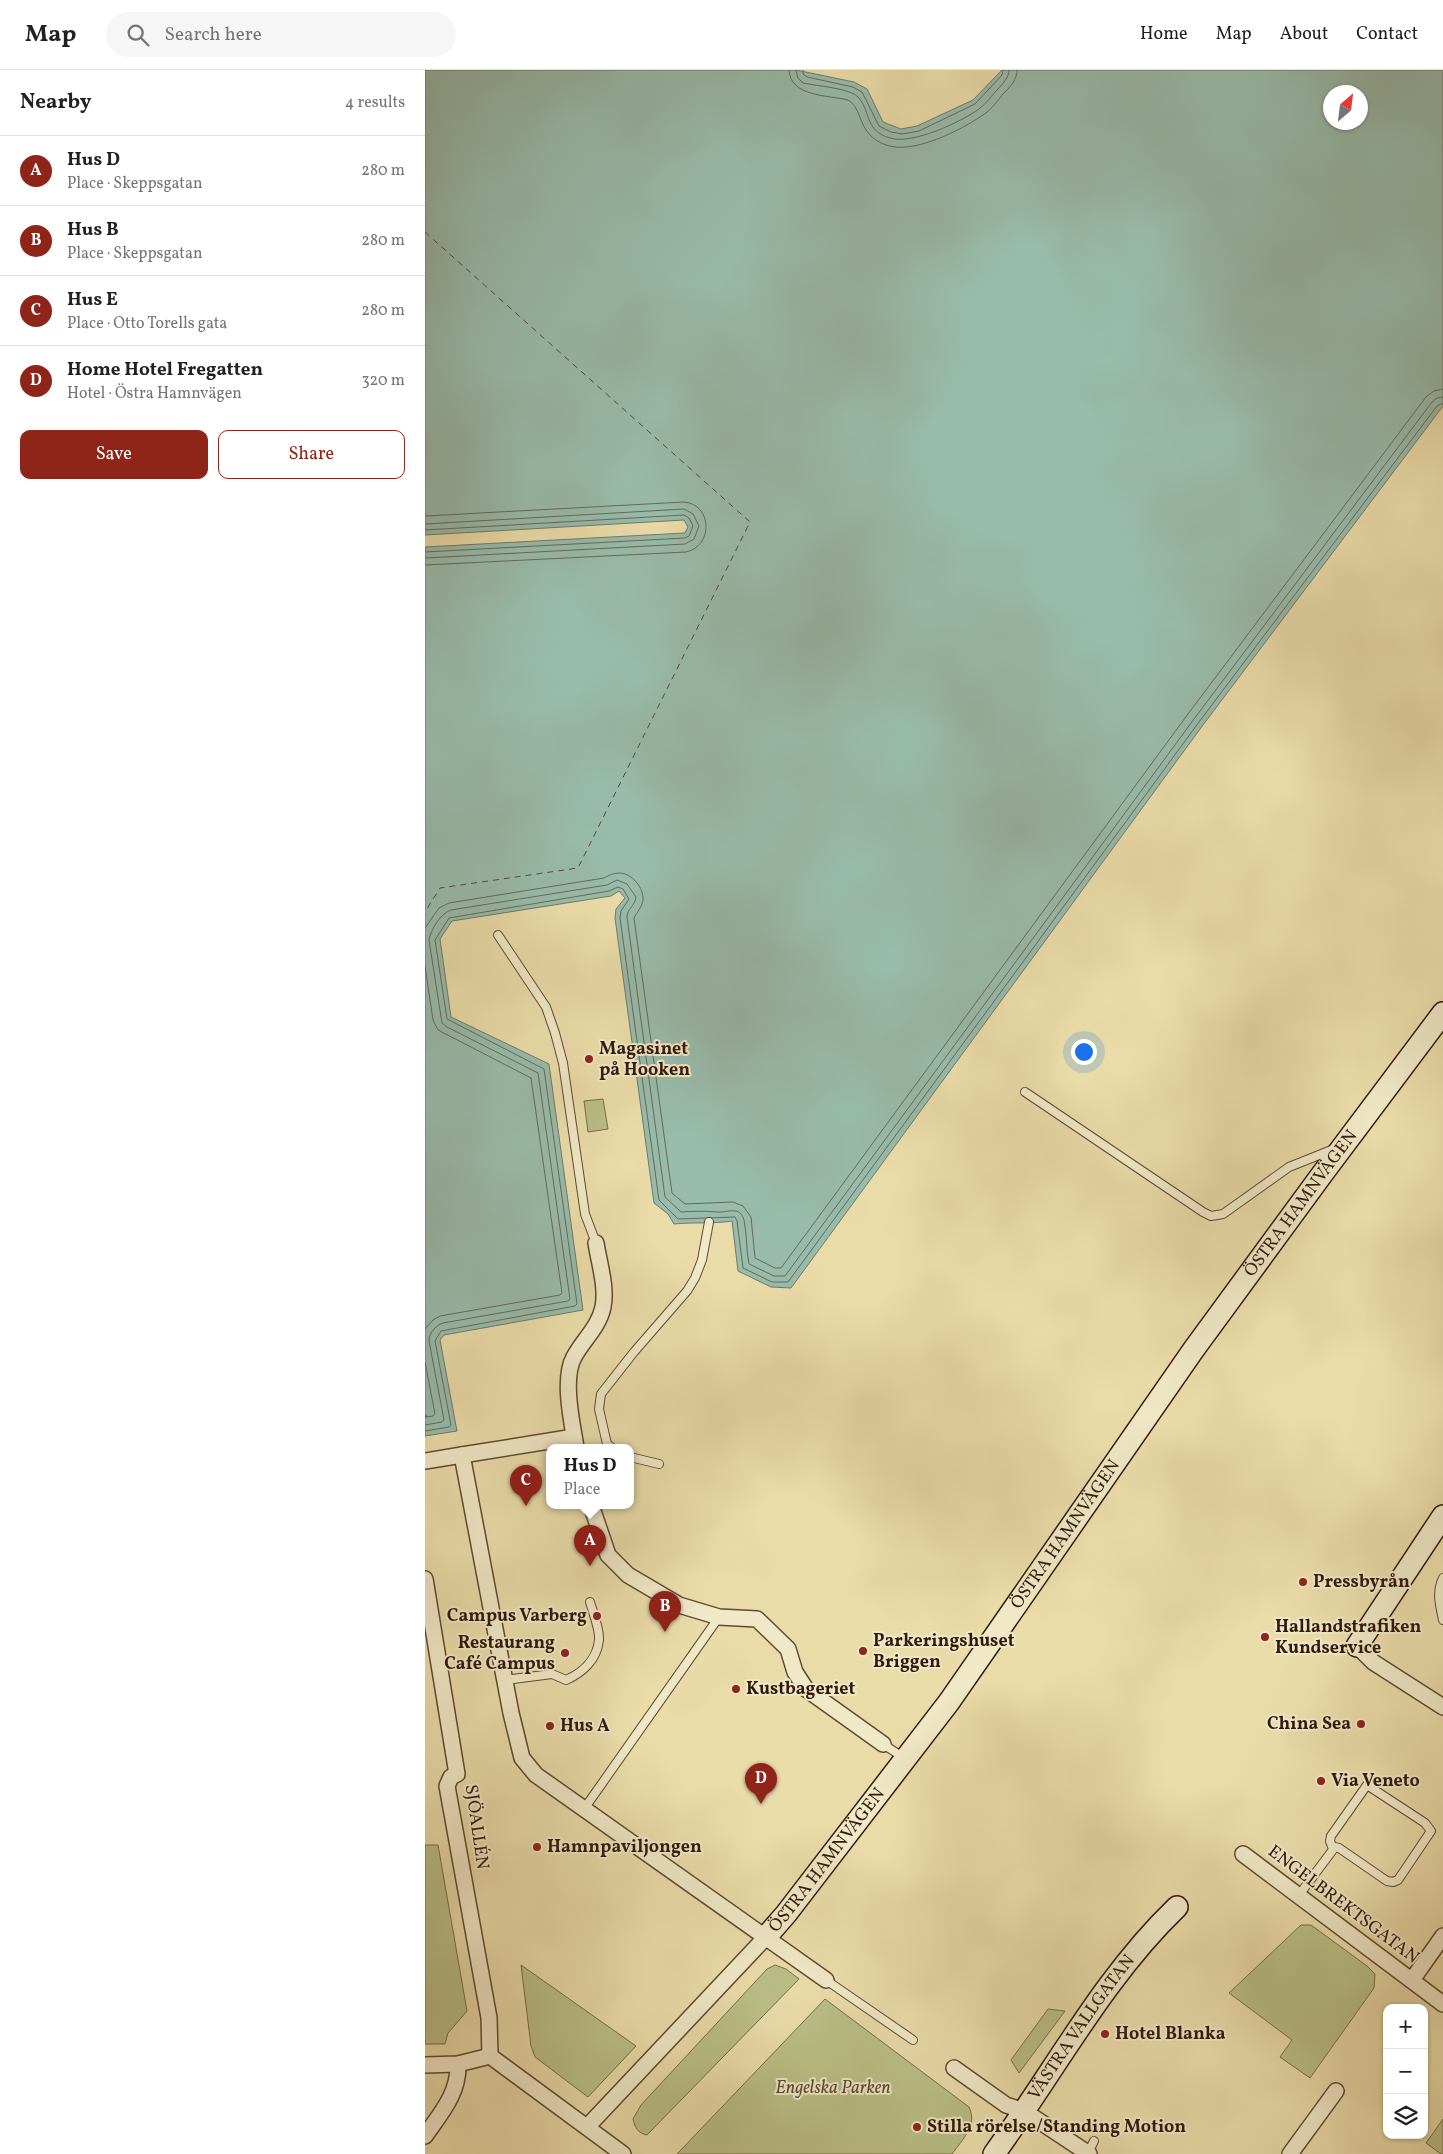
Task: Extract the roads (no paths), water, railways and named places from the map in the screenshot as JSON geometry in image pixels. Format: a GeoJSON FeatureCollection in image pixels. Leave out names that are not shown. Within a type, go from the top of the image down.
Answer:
{"type":"FeatureCollection","features":[{"type":"Feature","properties":{"kind":"street","name":"ÖSTRA HAMNVÄGEN"},"geometry":{"type":"LineString","coordinates":[[587,2127],[786,1914],[949,1702],[1087,1506],[1194,1349],[1443,1013]]}},
{"type":"Feature","properties":{"kind":"street"},"geometry":{"type":"LineString","coordinates":[[558,1444],[575,1442],[569,1388],[570,1364],[595,1327],[603,1307],[603,1291],[596,1242]]}},
{"type":"Feature","properties":{"kind":"street"},"geometry":{"type":"LineString","coordinates":[[425,1461],[546,1445]]}},
{"type":"Feature","properties":{"kind":"street"},"geometry":{"type":"LineString","coordinates":[[462,1455],[505,1680],[522,1758],[536,1775],[826,1980]]}},
{"type":"Feature","properties":{"kind":"street"},"geometry":{"type":"LineString","coordinates":[[592,1509],[608,1554],[628,1575],[679,1605],[719,1617],[757,1619],[788,1649],[795,1672],[806,1688],[883,1744]]}},
{"type":"Feature","properties":{"kind":"street"},"geometry":{"type":"LineString","coordinates":[[1443,1516],[1357,1646],[1373,1662],[1443,1707]]}},
{"type":"Feature","properties":{"kind":"street","name":"SJÖALLÉN"},"geometry":{"type":"LineString","coordinates":[[425,1579],[457,1774],[451,1777],[447,1786],[489,2018],[490,2056]]}},
{"type":"Feature","properties":{"kind":"street","name":"ENGELBREKTSGATAN"},"geometry":{"type":"LineString","coordinates":[[1243,1854],[1443,2004]]}},
{"type":"Feature","properties":{"kind":"street","name":"VÄSTRA VALLGATAN"},"geometry":{"type":"LineString","coordinates":[[994,2154],[1116,1978],[1159,1924],[1177,1907]]}},
{"type":"Feature","properties":{"kind":"street"},"geometry":{"type":"LineString","coordinates":[[1412,1980],[1443,1936]]}},
{"type":"Feature","properties":{"kind":"street"},"geometry":{"type":"LineString","coordinates":[[425,2066],[458,2064],[490,2056],[623,2154]]}},
{"type":"Feature","properties":{"kind":"street"},"geometry":{"type":"LineString","coordinates":[[425,2136],[454,2092],[458,2075],[458,2064]]}},
{"type":"Feature","properties":{"kind":"street"},"geometry":{"type":"LineString","coordinates":[[954,2068],[1006,2105],[1024,2111],[1090,2149]]}},
{"type":"Feature","properties":{"kind":"street"},"geometry":{"type":"LineString","coordinates":[[1290,2154],[1336,2091]]}},
{"type":"Feature","properties":{"kind":"lane"},"geometry":{"type":"LineString","coordinates":[[498,935],[546,1007],[555,1033],[563,1063],[585,1214],[596,1242]]}},
{"type":"Feature","properties":{"kind":"lane"},"geometry":{"type":"LineString","coordinates":[[1025,1092],[1211,1216],[1223,1214],[1289,1167],[1345,1144]]}},
{"type":"Feature","properties":{"kind":"lane"},"geometry":{"type":"LineString","coordinates":[[608,1444],[599,1409],[601,1394],[634,1352],[687,1291],[695,1278],[702,1260],[709,1222]]}},
{"type":"Feature","properties":{"kind":"lane"},"geometry":{"type":"LineString","coordinates":[[634,1458],[659,1464]]}},
{"type":"Feature","properties":{"kind":"lane"},"geometry":{"type":"LineString","coordinates":[[1443,1578],[1439,1586],[1438,1597],[1443,1620]]}},
{"type":"Feature","properties":{"kind":"lane"},"geometry":{"type":"LineString","coordinates":[[505,1680],[552,1674],[566,1680],[579,1675],[591,1662],[599,1640],[591,1602]]}},
{"type":"Feature","properties":{"kind":"lane"},"geometry":{"type":"LineString","coordinates":[[584,1809],[719,1617]]}},
{"type":"Feature","properties":{"kind":"lane"},"geometry":{"type":"LineString","coordinates":[[883,1744],[905,1759]]}},
{"type":"Feature","properties":{"kind":"lane"},"geometry":{"type":"LineString","coordinates":[[1299,1895],[1333,1849],[1339,1848],[1387,1881],[1393,1882],[1398,1880],[1431,1831],[1425,1823],[1367,1785],[1331,1836],[1330,1841],[1333,1849]]}},
{"type":"Feature","properties":{"kind":"lane"},"geometry":{"type":"LineString","coordinates":[[826,1980],[913,2040]]}},
{"type":"Feature","properties":{"kind":"water"},"geometry":{"type":"Polygon","coordinates":[[[425,70],[796,70],[854,82],[867,89],[883,122],[901,129],[917,126],[973,100],[1002,70],[1443,70],[1443,406],[1203,725],[791,1288],[771,1287],[738,1271],[732,1221],[674,1224],[668,1214],[654,1203],[615,918],[616,909],[625,898],[619,891],[611,896],[452,921],[440,939],[451,1017],[549,1064],[583,1310],[444,1335],[440,1340],[457,1431],[425,1436],[425,547],[685,533],[688,527],[684,520],[425,535],[425,70]]]}},
{"type":"Feature","properties":{"kind":"place","name":"Magasinet på Hooken"},"geometry":{"type":"Point","coordinates":[589,1059]}},
{"type":"Feature","properties":{"kind":"place","name":"Hus E"},"geometry":{"type":"Point","coordinates":[526,1506]}},
{"type":"Feature","properties":{"kind":"place","name":"Hus D"},"geometry":{"type":"Point","coordinates":[590,1566]}},
{"type":"Feature","properties":{"kind":"place","name":"Pressbyrån"},"geometry":{"type":"Point","coordinates":[1303,1582]}},
{"type":"Feature","properties":{"kind":"place","name":"Campus Varberg"},"geometry":{"type":"Point","coordinates":[597,1616]}},
{"type":"Feature","properties":{"kind":"place","name":"Hus B"},"geometry":{"type":"Point","coordinates":[665,1632]}},
{"type":"Feature","properties":{"kind":"place","name":"Hallandstrafiken Kundservice"},"geometry":{"type":"Point","coordinates":[1265,1637]}},
{"type":"Feature","properties":{"kind":"place","name":"Parkeringshuset Briggen"},"geometry":{"type":"Point","coordinates":[863,1651]}},
{"type":"Feature","properties":{"kind":"place","name":"Restaurang Café Campus"},"geometry":{"type":"Point","coordinates":[565,1653]}},
{"type":"Feature","properties":{"kind":"place","name":"Kustbageriet"},"geometry":{"type":"Point","coordinates":[736,1689]}},
{"type":"Feature","properties":{"kind":"place","name":"China Sea"},"geometry":{"type":"Point","coordinates":[1361,1724]}},
{"type":"Feature","properties":{"kind":"place","name":"Hus A"},"geometry":{"type":"Point","coordinates":[550,1726]}},
{"type":"Feature","properties":{"kind":"place","name":"Via Veneto"},"geometry":{"type":"Point","coordinates":[1321,1781]}},
{"type":"Feature","properties":{"kind":"place","name":"Home Hotel Fregatten"},"geometry":{"type":"Point","coordinates":[761,1804]}},
{"type":"Feature","properties":{"kind":"place","name":"Hamnpaviljongen"},"geometry":{"type":"Point","coordinates":[537,1847]}},
{"type":"Feature","properties":{"kind":"place","name":"Hotel Blanka"},"geometry":{"type":"Point","coordinates":[1105,2034]}},
{"type":"Feature","properties":{"kind":"place","name":"Stilla rörelse/Standing Motion"},"geometry":{"type":"Point","coordinates":[917,2127]}},
{"type":"Feature","properties":{"kind":"park label","name":"Engelska Parken"},"geometry":{"type":"Point","coordinates":[833,2088]}}]}
